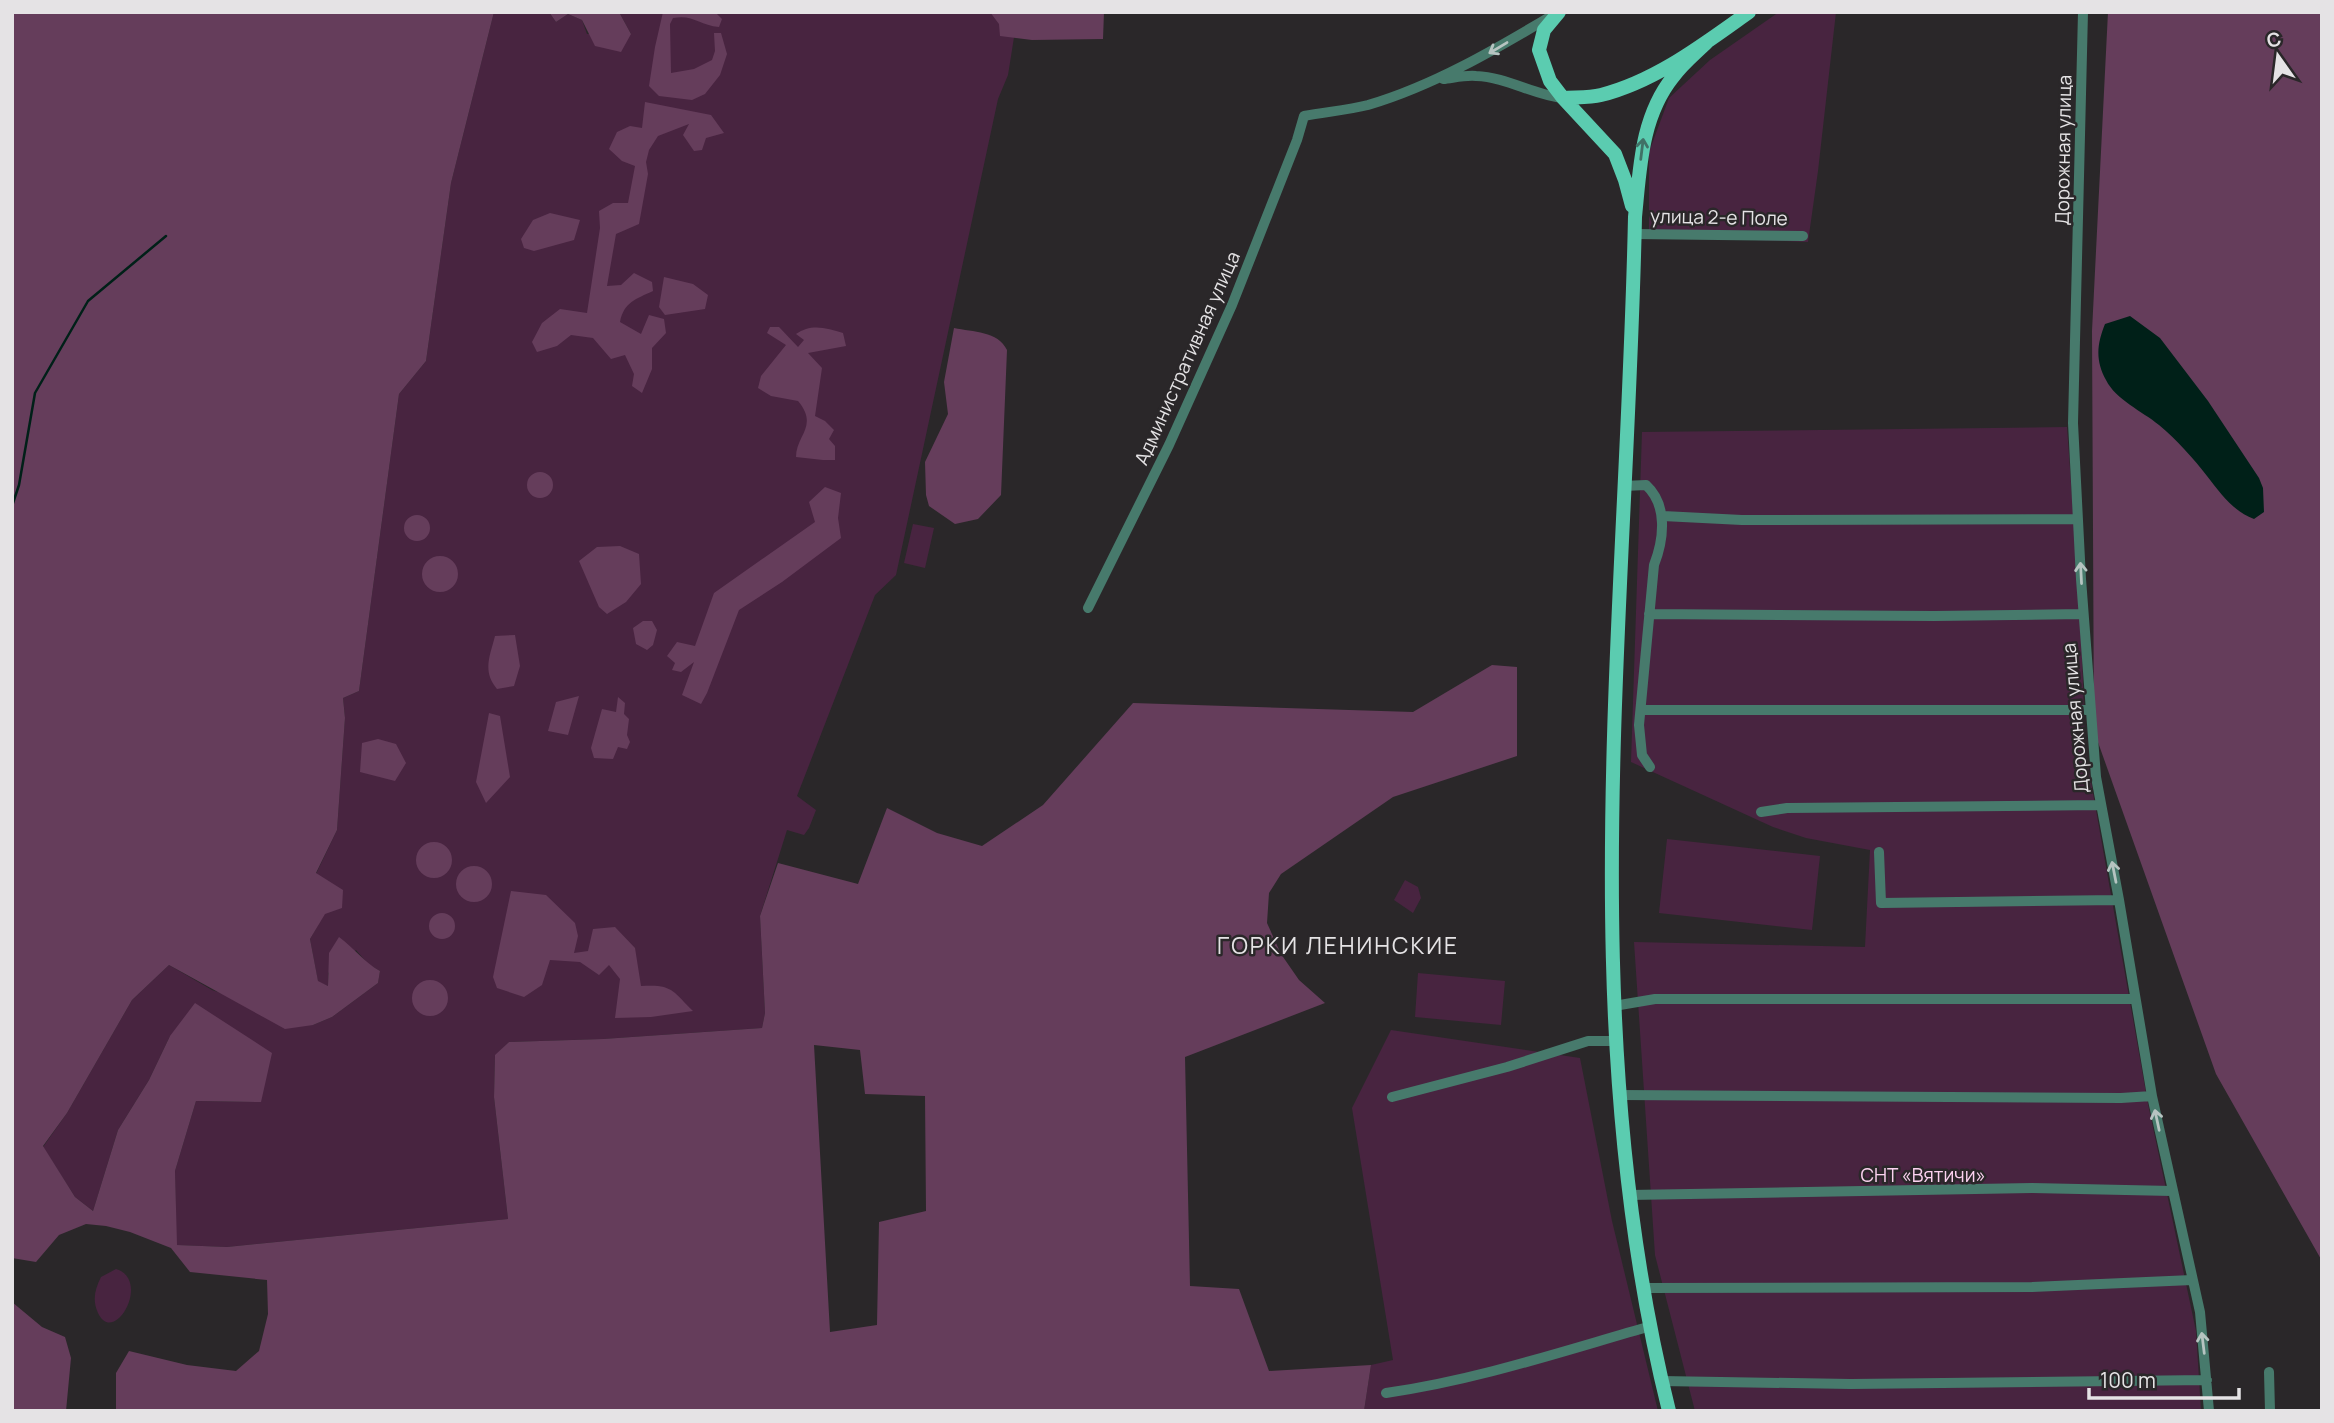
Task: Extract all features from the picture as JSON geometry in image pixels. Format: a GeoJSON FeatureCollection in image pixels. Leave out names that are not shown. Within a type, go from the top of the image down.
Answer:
{"type":"FeatureCollection","features":[{"type":"Feature","properties":{"kind":"main road"},"geometry":{"type":"LineString","coordinates":[[1558,12],[1544,30],[1539,50],[1550,81],[1615,154],[1634,217]]}},
{"type":"Feature","properties":{"kind":"main road"},"geometry":{"type":"LineString","coordinates":[[1563,98],[1599,95],[1630,85],[1707,42],[1749,12]]}},
{"type":"Feature","properties":{"kind":"main road"},"geometry":{"type":"LineString","coordinates":[[1669,1411],[1643,1288],[1629,1195],[1619,1095],[1614,1006],[1612,812],[1634,217],[1644,137],[1658,99],[1673,76],[1707,42]]}},
{"type":"Feature","properties":{"kind":"street"},"geometry":{"type":"LineString","coordinates":[[1430,81],[1486,55],[1558,12]]}},
{"type":"Feature","properties":{"kind":"street","name":"Дорожная улица"},"geometry":{"type":"LineString","coordinates":[[2083,12],[2073,423],[2083,614],[2096,778],[2152,1096],[2200,1312],[2209,1411]]}},
{"type":"Feature","properties":{"kind":"street"},"geometry":{"type":"LineString","coordinates":[[1430,81],[1474,75],[1500,79],[1546,96],[1563,98]]}},
{"type":"Feature","properties":{"kind":"street","name":"Административная улица"},"geometry":{"type":"LineString","coordinates":[[1088,608],[1169,445],[1232,305],[1304,116],[1368,105],[1430,81]]}},
{"type":"Feature","properties":{"kind":"street","name":"улица 2-е Поле"},"geometry":{"type":"LineString","coordinates":[[1634,234],[1803,236]]}},
{"type":"Feature","properties":{"kind":"street"},"geometry":{"type":"LineString","coordinates":[[1624,486],[1646,485],[1654,492],[1662,516],[1649,614],[1639,725],[1642,755],[1650,767]]}},
{"type":"Feature","properties":{"kind":"street"},"geometry":{"type":"LineString","coordinates":[[1662,516],[1742,520],[2078,519]]}},
{"type":"Feature","properties":{"kind":"street"},"geometry":{"type":"LineString","coordinates":[[1649,614],[2083,614]]}},
{"type":"Feature","properties":{"kind":"street"},"geometry":{"type":"LineString","coordinates":[[1641,710],[2091,710]]}},
{"type":"Feature","properties":{"kind":"street"},"geometry":{"type":"LineString","coordinates":[[1761,812],[1787,808],[2101,805]]}},
{"type":"Feature","properties":{"kind":"street"},"geometry":{"type":"LineString","coordinates":[[1879,852],[1881,903],[2119,900]]}},
{"type":"Feature","properties":{"kind":"street"},"geometry":{"type":"LineString","coordinates":[[1614,1006],[1656,999],[2135,999]]}},
{"type":"Feature","properties":{"kind":"street"},"geometry":{"type":"LineString","coordinates":[[1392,1097],[1507,1067],[1588,1041],[1616,1041]]}},
{"type":"Feature","properties":{"kind":"street"},"geometry":{"type":"LineString","coordinates":[[1619,1095],[2152,1096]]}},
{"type":"Feature","properties":{"kind":"street"},"geometry":{"type":"LineString","coordinates":[[1629,1195],[2032,1188],[2172,1191]]}},
{"type":"Feature","properties":{"kind":"street"},"geometry":{"type":"LineString","coordinates":[[1643,1288],[2032,1287],[2192,1280]]}},
{"type":"Feature","properties":{"kind":"street"},"geometry":{"type":"LineString","coordinates":[[1386,1393],[1523,1364],[1651,1326]]}},
{"type":"Feature","properties":{"kind":"street"},"geometry":{"type":"LineString","coordinates":[[2269,1372],[2270,1411]]}},
{"type":"Feature","properties":{"kind":"street"},"geometry":{"type":"LineString","coordinates":[[1661,1381],[1851,1384],[2207,1380]]}},
{"type":"Feature","properties":{"kind":"green space"},"geometry":{"type":"Polygon","coordinates":[[[494,12],[549,12],[556,22],[568,14],[582,20],[587,34],[631,34],[619,12],[1018,12],[1008,75],[998,99],[896,575],[875,595],[797,796],[816,810],[809,828],[804,835],[787,830],[760,916],[765,1013],[762,1028],[603,1039],[509,1042],[495,1056],[494,1097],[508,1219],[227,1247],[176,1245],[175,1171],[196,1101],[261,1102],[170,1036],[149,1080],[118,1130],[93,1211],[75,1197],[43,1147],[67,1113],[132,1000],[169,965],[212,990],[313,1025],[332,1017],[378,983],[380,971],[368,964],[356,950],[328,973],[328,986],[318,982],[310,939],[318,925],[316,874],[337,830],[345,718],[343,698],[359,691],[399,394],[426,361],[451,183],[494,12]]]}},
{"type":"Feature","properties":{"kind":"green space"},"geometry":{"type":"Polygon","coordinates":[[[1779,12],[1836,12],[1808,242],[1649,236],[1649,152],[1669,98],[1710,60],[1779,12]]]}},
{"type":"Feature","properties":{"kind":"green space","name":"СНТ «Вятичи»"},"geometry":{"type":"Polygon","coordinates":[[[2067,427],[2081,622],[2085,748],[2148,1104],[2196,1331],[2201,1411],[1695,1411],[1655,1255],[1634,942],[1865,947],[1870,850],[1806,838],[1773,827],[1631,762],[1642,432],[2067,427]]]}},
{"type":"Feature","properties":{"kind":"green space"},"geometry":{"type":"Polygon","coordinates":[[[913,524],[934,528],[925,568],[904,563],[913,524]]]}},
{"type":"Feature","properties":{"kind":"green space"},"geometry":{"type":"Polygon","coordinates":[[[1667,839],[1820,856],[1812,930],[1659,913],[1667,839]]]}},
{"type":"Feature","properties":{"kind":"green space"},"geometry":{"type":"Polygon","coordinates":[[[1405,880],[1418,887],[1421,898],[1413,913],[1394,900],[1405,880]]]}},
{"type":"Feature","properties":{"kind":"green space"},"geometry":{"type":"Polygon","coordinates":[[[1418,973],[1505,981],[1501,1025],[1415,1017],[1418,973]]]}},
{"type":"Feature","properties":{"kind":"green space"},"geometry":{"type":"Polygon","coordinates":[[[1391,1030],[1580,1058],[1612,1221],[1658,1411],[1364,1411],[1371,1365],[1393,1360],[1352,1108],[1391,1030]]]}},
{"type":"Feature","properties":{"kind":"green space"},"geometry":{"type":"Polygon","coordinates":[[[116,1269],[126,1275],[131,1285],[130,1297],[120,1317],[113,1322],[105,1321],[96,1308],[96,1290],[101,1277],[116,1269]]]}},
{"type":"Feature","properties":{"kind":"shaded area"},"geometry":{"type":"Polygon","coordinates":[[[12,12],[494,12],[451,183],[426,361],[399,394],[359,691],[343,698],[345,718],[337,830],[316,873],[343,890],[342,908],[325,914],[310,939],[318,981],[328,986],[329,953],[339,937],[380,971],[378,983],[332,1017],[313,1025],[285,1029],[169,965],[132,1000],[67,1113],[43,1146],[75,1197],[93,1211],[118,1130],[149,1080],[170,1036],[195,1003],[272,1053],[261,1102],[196,1101],[175,1171],[177,1245],[227,1247],[508,1219],[494,1097],[495,1055],[509,1042],[603,1039],[762,1028],[765,1013],[760,916],[778,863],[858,884],[887,808],[937,833],[982,846],[1043,805],[1133,703],[1413,712],[1492,665],[1517,667],[1517,756],[1393,797],[1281,874],[1269,893],[1267,923],[1281,954],[1299,980],[1325,1003],[1185,1057],[1190,1286],[1239,1289],[1269,1371],[1371,1365],[1364,1411],[116,1411],[116,1373],[129,1351],[187,1365],[236,1371],[259,1351],[268,1314],[267,1280],[190,1272],[171,1248],[130,1232],[86,1224],[59,1235],[36,1262],[12,1258],[12,12]],[[814,1045],[830,1332],[877,1325],[879,1222],[926,1211],[925,1096],[865,1094],[860,1050],[814,1045]]]}},
{"type":"Feature","properties":{"kind":"shaded area"},"geometry":{"type":"Polygon","coordinates":[[[549,12],[619,12],[631,34],[621,52],[595,46],[582,20],[568,14],[556,22],[549,12]]]}},
{"type":"Feature","properties":{"kind":"shaded area"},"geometry":{"type":"Polygon","coordinates":[[[663,12],[715,12],[722,19],[719,27],[686,17],[673,18],[670,24],[671,73],[694,69],[712,60],[715,51],[714,33],[721,33],[727,54],[720,75],[705,94],[692,100],[659,96],[649,86],[663,12]]]}},
{"type":"Feature","properties":{"kind":"shaded area"},"geometry":{"type":"Polygon","coordinates":[[[990,12],[1104,12],[1103,39],[1032,40],[1000,36],[999,24],[990,12]]]}},
{"type":"Feature","properties":{"kind":"shaded area"},"geometry":{"type":"Polygon","coordinates":[[[2108,12],[2322,12],[2322,1261],[2216,1074],[2094,731],[2092,331],[2108,12]]]}},
{"type":"Feature","properties":{"kind":"shaded area"},"geometry":{"type":"Polygon","coordinates":[[[645,102],[711,115],[724,133],[706,138],[702,150],[694,151],[683,135],[689,124],[658,136],[649,150],[646,162],[648,174],[639,224],[616,234],[607,286],[621,285],[634,273],[652,282],[653,291],[628,306],[620,322],[641,334],[649,315],[664,319],[666,333],[652,348],[652,369],[642,393],[632,386],[634,374],[625,355],[611,359],[593,338],[571,335],[557,346],[537,352],[532,342],[542,323],[560,309],[587,313],[600,228],[599,211],[613,203],[628,203],[635,166],[622,161],[609,149],[617,132],[630,126],[642,128],[645,102]]]}},
{"type":"Feature","properties":{"kind":"shaded area"},"geometry":{"type":"Polygon","coordinates":[[[550,213],[580,220],[574,240],[534,251],[524,248],[521,239],[533,220],[550,213]]]}},
{"type":"Feature","properties":{"kind":"shaded area"},"geometry":{"type":"Polygon","coordinates":[[[664,277],[693,284],[708,295],[705,309],[665,315],[659,307],[664,277]]]}},
{"type":"Feature","properties":{"kind":"shaded area"},"geometry":{"type":"Polygon","coordinates":[[[2130,316],[2160,338],[2208,401],[2259,478],[2263,488],[2264,512],[2254,519],[2234,507],[2159,425],[2110,387],[2100,366],[2100,338],[2105,324],[2130,316]]]}},
{"type":"Feature","properties":{"kind":"shaded area"},"geometry":{"type":"Polygon","coordinates":[[[770,327],[779,327],[798,347],[804,340],[796,334],[807,328],[825,328],[843,333],[846,346],[808,353],[822,368],[815,416],[834,430],[829,439],[835,446],[835,460],[796,457],[807,424],[804,410],[798,401],[771,396],[758,388],[761,376],[786,345],[767,333],[770,327]]]}},
{"type":"Feature","properties":{"kind":"shaded area"},"geometry":{"type":"Polygon","coordinates":[[[954,328],[991,336],[998,339],[1007,350],[1001,495],[978,519],[955,524],[929,506],[925,462],[948,414],[944,382],[954,328]]]}},
{"type":"Feature","properties":{"kind":"shaded area"},"geometry":{"type":"Polygon","coordinates":[[[540,472],[550,475],[553,485],[550,495],[540,498],[530,495],[527,485],[530,475],[540,472]]]}},
{"type":"Feature","properties":{"kind":"shaded area"},"geometry":{"type":"Polygon","coordinates":[[[825,487],[841,493],[838,518],[841,538],[739,610],[701,704],[682,695],[694,662],[681,672],[672,670],[675,663],[667,656],[677,642],[695,646],[714,593],[815,522],[809,502],[825,487]]]}},
{"type":"Feature","properties":{"kind":"shaded area"},"geometry":{"type":"Polygon","coordinates":[[[417,515],[427,518],[430,528],[427,538],[417,541],[407,538],[404,528],[407,518],[417,515]]]}},
{"type":"Feature","properties":{"kind":"shaded area"},"geometry":{"type":"Polygon","coordinates":[[[620,546],[639,554],[641,584],[626,602],[607,614],[599,607],[579,561],[597,547],[620,546]]]}},
{"type":"Feature","properties":{"kind":"shaded area"},"geometry":{"type":"Polygon","coordinates":[[[440,556],[453,561],[458,574],[453,587],[440,592],[427,587],[422,574],[427,561],[440,556]]]}},
{"type":"Feature","properties":{"kind":"shaded area"},"geometry":{"type":"Polygon","coordinates":[[[643,621],[652,621],[657,630],[653,645],[647,650],[636,644],[633,628],[643,621]]]}},
{"type":"Feature","properties":{"kind":"shaded area"},"geometry":{"type":"Polygon","coordinates":[[[515,635],[520,666],[514,686],[497,689],[488,670],[495,636],[515,635]]]}},
{"type":"Feature","properties":{"kind":"shaded area"},"geometry":{"type":"Polygon","coordinates":[[[579,696],[568,735],[548,731],[556,702],[579,696]]]}},
{"type":"Feature","properties":{"kind":"shaded area"},"geometry":{"type":"Polygon","coordinates":[[[618,697],[625,703],[624,714],[629,719],[627,735],[630,742],[627,749],[618,747],[613,759],[594,758],[591,748],[602,709],[616,712],[618,697]]]}},
{"type":"Feature","properties":{"kind":"shaded area"},"geometry":{"type":"Polygon","coordinates":[[[489,713],[500,716],[510,777],[486,803],[476,782],[489,713]]]}},
{"type":"Feature","properties":{"kind":"shaded area"},"geometry":{"type":"Polygon","coordinates":[[[378,739],[396,744],[406,763],[395,781],[360,772],[362,743],[378,739]]]}},
{"type":"Feature","properties":{"kind":"shaded area"},"geometry":{"type":"Polygon","coordinates":[[[434,842],[447,847],[452,860],[447,873],[434,878],[421,873],[416,860],[421,847],[434,842]]]}},
{"type":"Feature","properties":{"kind":"shaded area"},"geometry":{"type":"Polygon","coordinates":[[[474,866],[487,871],[492,884],[487,897],[474,902],[461,897],[456,884],[461,871],[474,866]]]}},
{"type":"Feature","properties":{"kind":"shaded area"},"geometry":{"type":"Polygon","coordinates":[[[511,891],[546,895],[575,923],[578,936],[574,953],[588,951],[593,929],[615,927],[635,948],[641,986],[666,987],[693,1011],[651,1017],[615,1018],[620,979],[609,965],[599,975],[580,962],[550,960],[542,985],[524,997],[497,988],[493,977],[511,891]]]}},
{"type":"Feature","properties":{"kind":"shaded area"},"geometry":{"type":"Polygon","coordinates":[[[442,913],[452,916],[455,926],[452,936],[442,939],[432,936],[429,926],[432,916],[442,913]]]}},
{"type":"Feature","properties":{"kind":"shaded area"},"geometry":{"type":"Polygon","coordinates":[[[430,980],[443,985],[448,998],[443,1011],[430,1016],[417,1011],[412,998],[417,985],[430,980]]]}},
{"type":"Feature","properties":{"kind":"shaded area"},"geometry":{"type":"Polygon","coordinates":[[[12,1302],[42,1327],[65,1337],[71,1358],[66,1411],[12,1411],[12,1302]]]}},
{"type":"Feature","properties":{"kind":"waterway"},"geometry":{"type":"LineString","coordinates":[[12,506],[19,485],[35,393],[88,301],[166,236]]}},
{"type":"Feature","properties":{"kind":"district","name":"ГОРКИ ЛЕНИНСКИЕ"},"geometry":{"type":"Point","coordinates":[1338,945]}}]}
